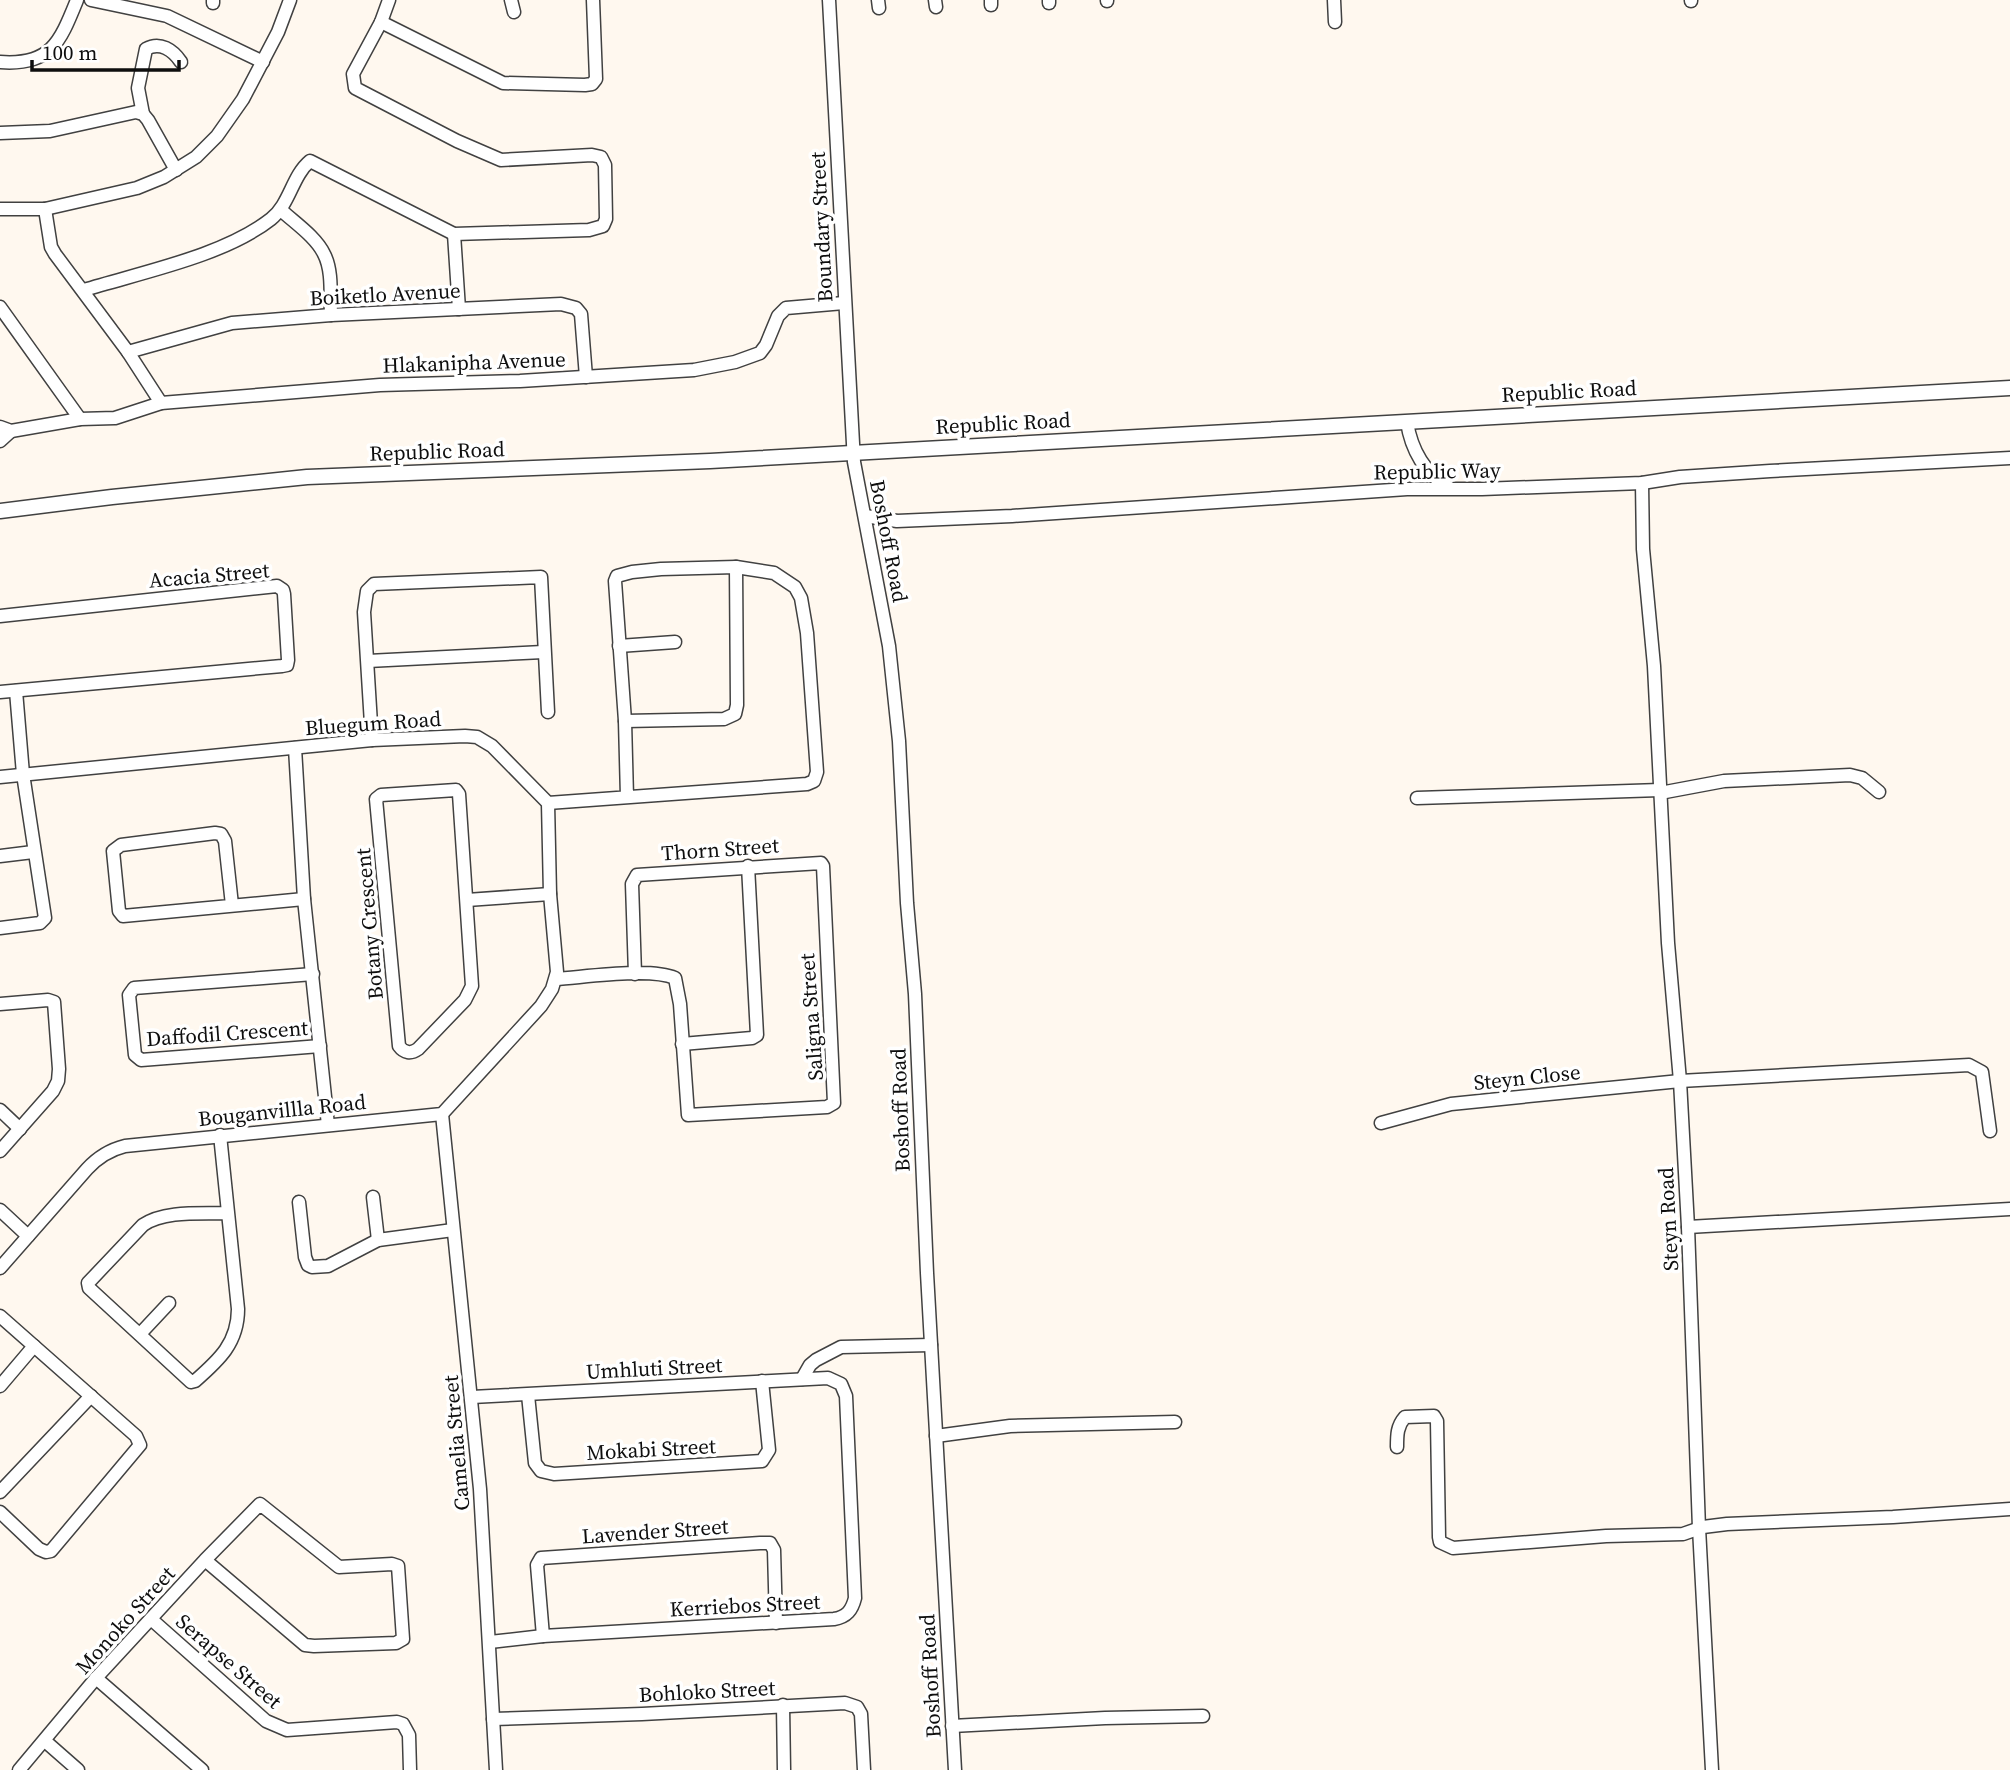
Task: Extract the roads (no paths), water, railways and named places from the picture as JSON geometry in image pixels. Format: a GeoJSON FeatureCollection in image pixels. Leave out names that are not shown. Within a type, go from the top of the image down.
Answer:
{"type":"FeatureCollection","features":[{"type":"Feature","properties":{"kind":"street"},"geometry":{"type":"LineString","coordinates":[[0,62],[29,62],[51,48],[63,32],[77,0]]}},
{"type":"Feature","properties":{"kind":"street"},"geometry":{"type":"LineString","coordinates":[[91,0],[166,16],[263,62]]}},
{"type":"Feature","properties":{"kind":"street"},"geometry":{"type":"LineString","coordinates":[[0,209],[45,209],[138,188],[197,157],[217,136],[243,99],[278,32],[289,0]]}},
{"type":"Feature","properties":{"kind":"street"},"geometry":{"type":"LineString","coordinates":[[83,290],[214,250],[253,231],[281,210],[309,162],[454,234],[601,228],[606,219],[604,160],[599,156],[498,160],[355,88],[352,80],[389,0]]}},
{"type":"Feature","properties":{"kind":"street"},"geometry":{"type":"LineString","coordinates":[[381,22],[503,83],[585,85],[596,79],[593,0]]}},
{"type":"Feature","properties":{"kind":"street","name":"Boundary Street"},"geometry":{"type":"LineString","coordinates":[[829,0],[853,452]]}},
{"type":"Feature","properties":{"kind":"street"},"geometry":{"type":"LineString","coordinates":[[1334,0],[1335,22]]}},
{"type":"Feature","properties":{"kind":"street"},"geometry":{"type":"LineString","coordinates":[[176,170],[143,114],[138,88],[146,50],[152,46],[174,51],[181,62]]}},
{"type":"Feature","properties":{"kind":"street"},"geometry":{"type":"LineString","coordinates":[[0,134],[50,131],[132,112],[143,114]]}},
{"type":"Feature","properties":{"kind":"street"},"geometry":{"type":"LineString","coordinates":[[45,209],[53,251],[128,352],[161,403]]}},
{"type":"Feature","properties":{"kind":"street"},"geometry":{"type":"LineString","coordinates":[[281,210],[317,244],[325,256],[329,272],[331,315]]}},
{"type":"Feature","properties":{"kind":"street"},"geometry":{"type":"LineString","coordinates":[[454,234],[459,309]]}},
{"type":"Feature","properties":{"kind":"street","name":"Hlakanipha Avenue"},"geometry":{"type":"LineString","coordinates":[[5,429],[80,419],[115,418],[161,403],[380,385],[674,373],[756,356],[763,349],[776,321],[786,308],[844,303]]}},
{"type":"Feature","properties":{"kind":"street","name":"Boiketlo Avenue"},"geometry":{"type":"LineString","coordinates":[[128,352],[225,324],[331,315],[561,304],[580,311],[586,377]]}},
{"type":"Feature","properties":{"kind":"street"},"geometry":{"type":"LineString","coordinates":[[0,307],[80,419]]}},
{"type":"Feature","properties":{"kind":"street","name":"Republic Road"},"geometry":{"type":"LineString","coordinates":[[0,512],[112,497],[307,477],[699,461],[2010,388]]}},
{"type":"Feature","properties":{"kind":"street"},"geometry":{"type":"LineString","coordinates":[[1407,422],[1410,438],[1426,468],[1450,488]]}},
{"type":"Feature","properties":{"kind":"street"},"geometry":{"type":"LineString","coordinates":[[0,441],[5,429]]}},
{"type":"Feature","properties":{"kind":"street","name":"Boshoff Road"},"geometry":{"type":"LineString","coordinates":[[853,452],[892,667],[897,717],[915,994],[954,1770]]}},
{"type":"Feature","properties":{"kind":"street","name":"Republic Way"},"geometry":{"type":"LineString","coordinates":[[865,516],[897,521],[958,519],[1450,488],[1642,483],[1670,478],[2010,458]]}},
{"type":"Feature","properties":{"kind":"street","name":"Steyn Road"},"geometry":{"type":"LineString","coordinates":[[1642,483],[1642,528],[1654,666],[1668,943],[1680,1081],[1688,1227],[1699,1528],[1712,1770]]}},
{"type":"Feature","properties":{"kind":"street"},"geometry":{"type":"LineString","coordinates":[[625,721],[724,719],[735,714],[736,567]]}},
{"type":"Feature","properties":{"kind":"street"},"geometry":{"type":"LineString","coordinates":[[442,1114],[541,1006],[556,979],[550,894],[548,803],[807,784],[814,781],[817,774],[807,633],[801,598],[795,586],[778,575],[736,567],[652,570],[623,574],[616,578],[627,797]]}},
{"type":"Feature","properties":{"kind":"street"},"geometry":{"type":"LineString","coordinates":[[372,740],[365,607],[368,589],[374,583],[540,577],[548,712]]}},
{"type":"Feature","properties":{"kind":"street","name":"Acacia Street"},"geometry":{"type":"LineString","coordinates":[[0,616],[281,587],[284,592],[288,660],[284,666],[0,692]]}},
{"type":"Feature","properties":{"kind":"street"},"geometry":{"type":"LineString","coordinates":[[619,646],[675,642]]}},
{"type":"Feature","properties":{"kind":"street"},"geometry":{"type":"LineString","coordinates":[[368,661],[543,652]]}},
{"type":"Feature","properties":{"kind":"street"},"geometry":{"type":"LineString","coordinates":[[0,928],[40,923],[45,918],[23,774],[16,691]]}},
{"type":"Feature","properties":{"kind":"street","name":"Bluegum Road"},"geometry":{"type":"LineString","coordinates":[[0,777],[372,740],[457,736],[477,737],[492,746],[548,803]]}},
{"type":"Feature","properties":{"kind":"street"},"geometry":{"type":"LineString","coordinates":[[295,748],[304,899],[328,1125]]}},
{"type":"Feature","properties":{"kind":"street"},"geometry":{"type":"LineString","coordinates":[[1417,798],[1660,792],[1724,780],[1850,775],[1862,778],[1880,792]]}},
{"type":"Feature","properties":{"kind":"street","name":"Botany Crescent"},"geometry":{"type":"LineString","coordinates":[[452,789],[457,791],[467,900],[472,980],[470,991],[465,1000],[418,1049],[413,1053],[403,1051],[399,1046],[376,799],[378,796],[452,789]]}},
{"type":"Feature","properties":{"kind":"street"},"geometry":{"type":"LineString","coordinates":[[232,905],[223,835],[215,833],[116,847],[113,855],[121,915],[304,899]]}},
{"type":"Feature","properties":{"kind":"street"},"geometry":{"type":"LineString","coordinates":[[0,856],[33,852]]}},
{"type":"Feature","properties":{"kind":"street","name":"Thorn Street"},"geometry":{"type":"LineString","coordinates":[[635,974],[632,884],[635,876],[748,866],[822,864]]}},
{"type":"Feature","properties":{"kind":"street","name":"Saligna Street"},"geometry":{"type":"LineString","coordinates":[[682,1044],[688,1114],[827,1107],[834,1103],[822,864]]}},
{"type":"Feature","properties":{"kind":"street"},"geometry":{"type":"LineString","coordinates":[[556,979],[635,974],[667,975],[676,979],[682,1044],[752,1038],[757,1035],[748,866]]}},
{"type":"Feature","properties":{"kind":"street"},"geometry":{"type":"LineString","coordinates":[[467,900],[550,894]]}},
{"type":"Feature","properties":{"kind":"street","name":"Daffodil Crescent"},"geometry":{"type":"LineString","coordinates":[[313,974],[134,988],[129,995],[135,1055],[141,1060],[320,1046]]}},
{"type":"Feature","properties":{"kind":"street"},"geometry":{"type":"LineString","coordinates":[[0,1004],[53,1001],[60,1069],[53,1091],[0,1151]]}},
{"type":"Feature","properties":{"kind":"street","name":"Steyn Close"},"geometry":{"type":"LineString","coordinates":[[1381,1123],[1451,1104],[1680,1081],[1969,1065],[1982,1072],[1990,1131]]}},
{"type":"Feature","properties":{"kind":"street"},"geometry":{"type":"LineString","coordinates":[[0,1110],[20,1129]]}},
{"type":"Feature","properties":{"kind":"street","name":"Bouganvillla Road"},"geometry":{"type":"LineString","coordinates":[[0,1268],[92,1163],[111,1150],[220,1135],[442,1114]]}},
{"type":"Feature","properties":{"kind":"street","name":"Camelia Street"},"geometry":{"type":"LineString","coordinates":[[442,1114],[472,1397],[490,1642],[496,1770]]}},
{"type":"Feature","properties":{"kind":"street"},"geometry":{"type":"LineString","coordinates":[[220,1135],[238,1309],[237,1327],[229,1345],[194,1382],[189,1381],[89,1288],[88,1284],[143,1225],[150,1221],[172,1216],[227,1213]]}},
{"type":"Feature","properties":{"kind":"street"},"geometry":{"type":"LineString","coordinates":[[373,1196],[378,1240]]}},
{"type":"Feature","properties":{"kind":"street"},"geometry":{"type":"LineString","coordinates":[[299,1202],[305,1257],[308,1265],[312,1267],[328,1266],[378,1240],[453,1230]]}},
{"type":"Feature","properties":{"kind":"street"},"geometry":{"type":"LineString","coordinates":[[1688,1227],[2010,1209]]}},
{"type":"Feature","properties":{"kind":"street"},"geometry":{"type":"LineString","coordinates":[[0,1210],[28,1236]]}},
{"type":"Feature","properties":{"kind":"street"},"geometry":{"type":"LineString","coordinates":[[140,1334],[169,1303]]}},
{"type":"Feature","properties":{"kind":"street"},"geometry":{"type":"LineString","coordinates":[[0,1316],[139,1440],[140,1445],[51,1551],[39,1549],[0,1512]]}},
{"type":"Feature","properties":{"kind":"street"},"geometry":{"type":"LineString","coordinates":[[802,1379],[816,1360],[841,1347],[931,1345]]}},
{"type":"Feature","properties":{"kind":"street"},"geometry":{"type":"LineString","coordinates":[[0,1386],[34,1346]]}},
{"type":"Feature","properties":{"kind":"street","name":"Umhluti Street"},"geometry":{"type":"LineString","coordinates":[[472,1397],[802,1379],[828,1378],[838,1381]]}},
{"type":"Feature","properties":{"kind":"street","name":"Mokabi Street"},"geometry":{"type":"LineString","coordinates":[[528,1395],[535,1463],[541,1471],[549,1474],[762,1461],[769,1450],[762,1381]]}},
{"type":"Feature","properties":{"kind":"street","name":"Kerriebos Street"},"geometry":{"type":"LineString","coordinates":[[490,1642],[543,1636],[842,1618],[853,1606],[855,1598],[846,1396],[844,1387],[838,1381]]}},
{"type":"Feature","properties":{"kind":"street"},"geometry":{"type":"LineString","coordinates":[[0,1493],[91,1396]]}},
{"type":"Feature","properties":{"kind":"street"},"geometry":{"type":"LineString","coordinates":[[1397,1447],[1400,1422],[1405,1417],[1434,1416],[1437,1421],[1439,1537],[1440,1542],[1453,1548],[1606,1536],[1684,1534],[1699,1528],[1727,1524],[2010,1509]]}},
{"type":"Feature","properties":{"kind":"street"},"geometry":{"type":"LineString","coordinates":[[936,1436],[1010,1426],[1175,1422]]}},
{"type":"Feature","properties":{"kind":"street","name":"Monoko Street"},"geometry":{"type":"LineString","coordinates":[[19,1770],[96,1678],[205,1560],[258,1505],[265,1506],[339,1567],[392,1563],[397,1565],[404,1637],[397,1643],[305,1645],[205,1560]]}},
{"type":"Feature","properties":{"kind":"street","name":"Lavender Street"},"geometry":{"type":"LineString","coordinates":[[543,1636],[537,1565],[541,1558],[747,1544],[767,1543],[773,1546],[776,1623]]}},
{"type":"Feature","properties":{"kind":"street","name":"Serapse Street"},"geometry":{"type":"LineString","coordinates":[[151,1619],[266,1721],[279,1728],[298,1730],[397,1722],[403,1724],[409,1735],[410,1770]]}},
{"type":"Feature","properties":{"kind":"street"},"geometry":{"type":"LineString","coordinates":[[96,1678],[202,1770]]}},
{"type":"Feature","properties":{"kind":"street","name":"Bohloko Street"},"geometry":{"type":"LineString","coordinates":[[493,1719],[845,1703],[857,1707],[861,1714],[864,1770]]}},
{"type":"Feature","properties":{"kind":"street"},"geometry":{"type":"LineString","coordinates":[[783,1705],[784,1770]]}},
{"type":"Feature","properties":{"kind":"street"},"geometry":{"type":"LineString","coordinates":[[952,1726],[1203,1716]]}},
{"type":"Feature","properties":{"kind":"street"},"geometry":{"type":"LineString","coordinates":[[45,1741],[78,1770]]}}]}
